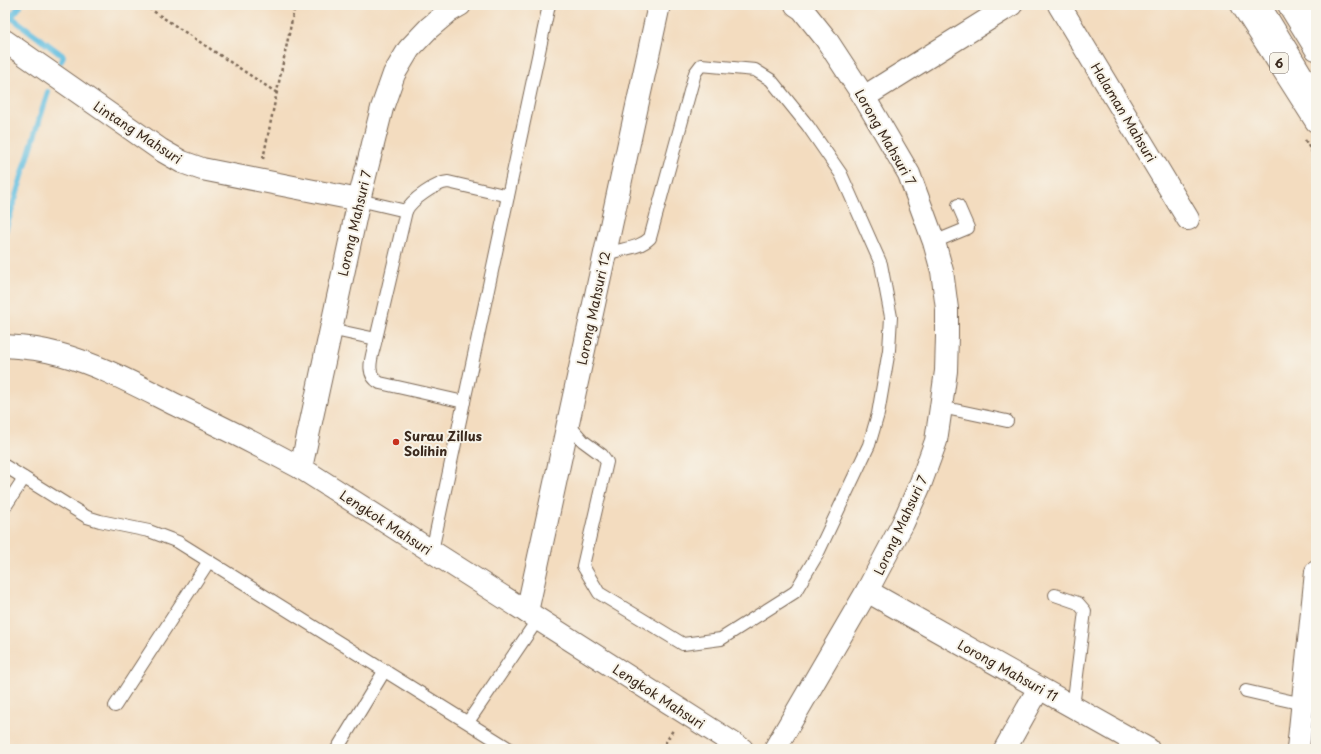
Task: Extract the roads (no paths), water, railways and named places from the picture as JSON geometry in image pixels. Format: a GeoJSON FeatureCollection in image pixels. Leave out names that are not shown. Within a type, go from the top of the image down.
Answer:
{"type":"FeatureCollection","features":[{"type":"Feature","properties":{"kind":"main road","name":"Lorong Mahsuri 7"},"geometry":{"type":"LineString","coordinates":[[301,468],[359,200],[382,108],[394,74],[409,49],[448,12],[460,5]]}},
{"type":"Feature","properties":{"kind":"main road","name":"Lorong Mahsuri 12"},"geometry":{"type":"LineString","coordinates":[[532,615],[568,424],[659,5]]}},
{"type":"Feature","properties":{"kind":"main road","name":"Lorong Mahsuri 7"},"geometry":{"type":"LineString","coordinates":[[776,749],[867,591],[904,523],[920,486],[936,441],[946,370],[947,309],[942,271],[934,242],[909,174],[864,97],[826,39],[802,9],[796,5]]}},
{"type":"Feature","properties":{"kind":"main road"},"geometry":{"type":"LineString","coordinates":[[864,97],[1011,5]]}},
{"type":"Feature","properties":{"kind":"main road","name":"Halaman Mahsuri"},"geometry":{"type":"LineString","coordinates":[[1059,5],[1188,219]]}},
{"type":"Feature","properties":{"kind":"main road","name":"6"},"geometry":{"type":"LineString","coordinates":[[1242,5],[1316,121]]}},
{"type":"Feature","properties":{"kind":"main road","name":"6"},"geometry":{"type":"LineString","coordinates":[[1259,5],[1316,99]]}},
{"type":"Feature","properties":{"kind":"main road"},"geometry":{"type":"LineString","coordinates":[[1289,5],[1316,49]]}},
{"type":"Feature","properties":{"kind":"main road"},"geometry":{"type":"LineString","coordinates":[[1308,5],[1316,18]]}},
{"type":"Feature","properties":{"kind":"main road","name":"Lintang Mahsuri"},"geometry":{"type":"LineString","coordinates":[[5,41],[166,153],[182,162],[202,169],[359,200]]}},
{"type":"Feature","properties":{"kind":"main road","name":"Lengkok Mahsuri"},"geometry":{"type":"LineString","coordinates":[[5,346],[58,353],[88,363],[259,445],[301,468],[742,749]]}},
{"type":"Feature","properties":{"kind":"main road"},"geometry":{"type":"LineString","coordinates":[[1298,749],[1303,704],[1312,655],[1316,572]]}},
{"type":"Feature","properties":{"kind":"main road","name":"Lorong Mahsuri 11"},"geometry":{"type":"LineString","coordinates":[[867,591],[1148,749]]}},
{"type":"Feature","properties":{"kind":"main road"},"geometry":{"type":"LineString","coordinates":[[1005,749],[1039,688]]}},
{"type":"Feature","properties":{"kind":"lane"},"geometry":{"type":"LineString","coordinates":[[432,551],[549,5]]}},
{"type":"Feature","properties":{"kind":"lane"},"geometry":{"type":"LineString","coordinates":[[568,424],[583,441],[602,455],[607,462],[583,566],[599,593],[684,644],[722,639],[795,592],[817,555],[869,445],[878,414],[889,350],[891,317],[881,264],[841,174],[808,126],[771,80],[755,70],[701,65],[695,73],[650,238],[644,244],[604,255]]}},
{"type":"Feature","properties":{"kind":"lane"},"geometry":{"type":"LineString","coordinates":[[464,402],[380,383],[372,377],[370,366],[406,211],[412,202],[437,185],[448,182],[508,196]]}},
{"type":"Feature","properties":{"kind":"lane"},"geometry":{"type":"LineString","coordinates":[[359,200],[406,211]]}},
{"type":"Feature","properties":{"kind":"lane"},"geometry":{"type":"LineString","coordinates":[[934,242],[968,228],[958,204]]}},
{"type":"Feature","properties":{"kind":"lane"},"geometry":{"type":"LineString","coordinates":[[330,329],[376,339]]}},
{"type":"Feature","properties":{"kind":"lane"},"geometry":{"type":"LineString","coordinates":[[941,407],[1007,421]]}},
{"type":"Feature","properties":{"kind":"lane"},"geometry":{"type":"LineString","coordinates":[[5,466],[87,517],[149,531],[178,542],[510,749]]}},
{"type":"Feature","properties":{"kind":"lane"},"geometry":{"type":"LineString","coordinates":[[5,506],[24,478]]}},
{"type":"Feature","properties":{"kind":"lane"},"geometry":{"type":"LineString","coordinates":[[116,706],[209,561]]}},
{"type":"Feature","properties":{"kind":"lane"},"geometry":{"type":"LineString","coordinates":[[1055,595],[1078,603],[1086,611],[1073,707]]}},
{"type":"Feature","properties":{"kind":"lane"},"geometry":{"type":"LineString","coordinates":[[468,722],[532,615]]}},
{"type":"Feature","properties":{"kind":"lane"},"geometry":{"type":"LineString","coordinates":[[337,749],[385,670]]}},
{"type":"Feature","properties":{"kind":"lane"},"geometry":{"type":"LineString","coordinates":[[1246,691],[1303,704]]}},
{"type":"Feature","properties":{"kind":"waterway"},"geometry":{"type":"LineString","coordinates":[[20,6],[11,17],[63,56],[61,61]]}},
{"type":"Feature","properties":{"kind":"waterway"},"geometry":{"type":"LineString","coordinates":[[5,231],[48,92]]}},
{"type":"Feature","properties":{"kind":"place","name":"Surau Zillus Solihin"},"geometry":{"type":"Point","coordinates":[396,442]}}]}
